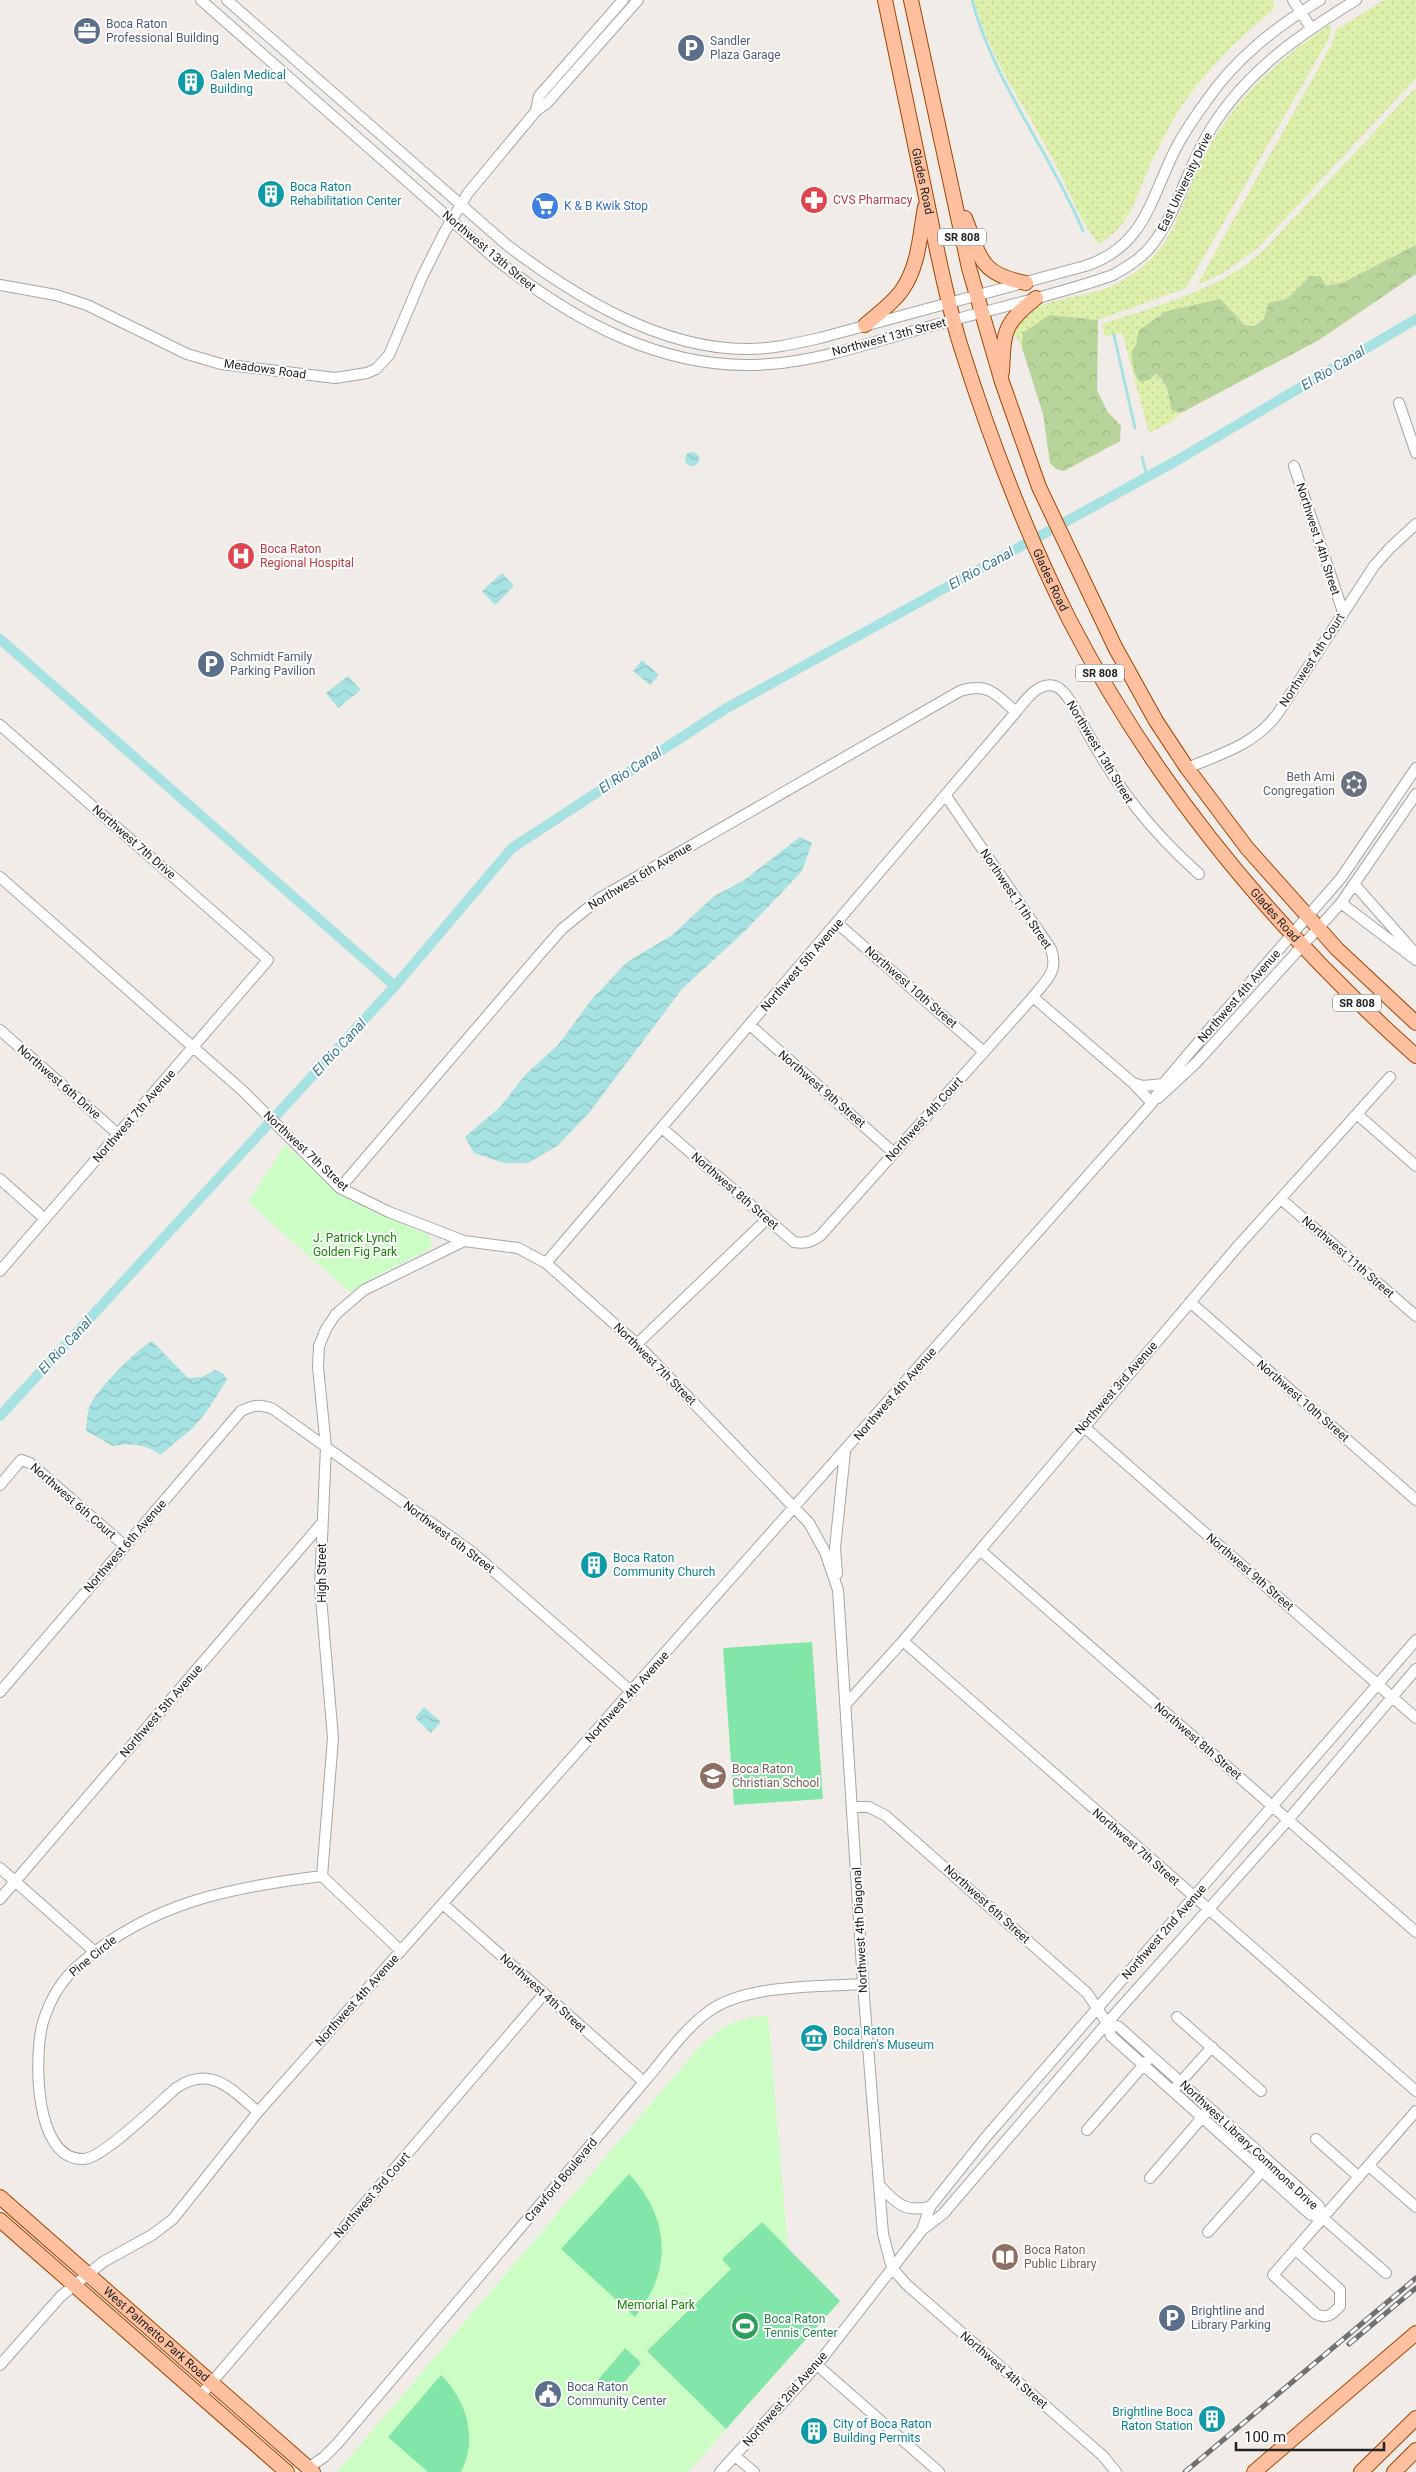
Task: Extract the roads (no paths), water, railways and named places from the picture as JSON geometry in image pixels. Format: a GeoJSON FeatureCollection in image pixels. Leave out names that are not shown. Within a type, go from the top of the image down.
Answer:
{"type":"FeatureCollection","features":[{"type":"Feature","properties":{"kind":"main road","name":"Glades Road"},"geometry":{"type":"LineString","coordinates":[[885,0],[954,320],[993,443],[1014,499],[1046,572],[1092,660],[1161,770],[1215,845],[1302,946],[1358,1004],[1416,1056]]}},
{"type":"Feature","properties":{"kind":"main road","name":"Glades Road"},"geometry":{"type":"LineString","coordinates":[[910,3],[977,295],[1002,382],[1039,486],[1119,655],[1156,720],[1187,768],[1253,855],[1363,975],[1416,1023]]}},
{"type":"Feature","properties":{"kind":"main road"},"geometry":{"type":"LineString","coordinates":[[949,178],[985,264],[998,276],[1026,283]]}},
{"type":"Feature","properties":{"kind":"main road"},"geometry":{"type":"LineString","coordinates":[[866,325],[902,290],[909,278],[915,261],[927,199]]}},
{"type":"Feature","properties":{"kind":"main road"},"geometry":{"type":"LineString","coordinates":[[1002,382],[1005,332],[1015,316],[1036,298]]}},
{"type":"Feature","properties":{"kind":"main road","name":"West Palmetto Park Road"},"geometry":{"type":"LineString","coordinates":[[0,2197],[310,2470]]}},
{"type":"Feature","properties":{"kind":"main road","name":"West Palmetto Park Road"},"geometry":{"type":"LineString","coordinates":[[0,2220],[287,2472]]}},
{"type":"Feature","properties":{"kind":"main road"},"geometry":{"type":"LineString","coordinates":[[1254,2472],[1416,2333]]}},
{"type":"Feature","properties":{"kind":"main road"},"geometry":{"type":"LineString","coordinates":[[1361,2472],[1416,2418]]}},
{"type":"Feature","properties":{"kind":"main road"},"geometry":{"type":"LineString","coordinates":[[1394,2472],[1416,2450]]}},
{"type":"Feature","properties":{"kind":"main road"},"geometry":{"type":"LineString","coordinates":[[269,2456],[297,2468],[310,2470]]}},
{"type":"Feature","properties":{"kind":"street","name":"Northwest 13th Street"},"geometry":{"type":"LineString","coordinates":[[201,0],[525,283],[576,315],[632,341],[689,361],[733,365],[788,362],[954,320]]}},
{"type":"Feature","properties":{"kind":"street","name":"Northwest 13th Street"},"geometry":{"type":"LineString","coordinates":[[227,0],[507,245],[558,282],[623,318],[686,340],[731,348],[768,348],[802,342],[949,302]]}},
{"type":"Feature","properties":{"kind":"street"},"geometry":{"type":"LineString","coordinates":[[536,111],[539,96],[623,0]]}},
{"type":"Feature","properties":{"kind":"street"},"geometry":{"type":"LineString","coordinates":[[451,220],[536,111],[547,103],[638,0]]}},
{"type":"Feature","properties":{"kind":"street"},"geometry":{"type":"LineString","coordinates":[[1293,0],[1311,28]]}},
{"type":"Feature","properties":{"kind":"street","name":"East University Drive"},"geometry":{"type":"LineString","coordinates":[[949,302],[1026,283],[1100,261],[1127,243],[1148,213],[1180,142],[1213,92],[1239,61],[1259,42],[1320,0]]}},
{"type":"Feature","properties":{"kind":"street","name":"East University Drive"},"geometry":{"type":"LineString","coordinates":[[954,320],[1113,275],[1152,246],[1165,225],[1198,149],[1226,106],[1255,72],[1275,54],[1311,28],[1356,0]]}},
{"type":"Feature","properties":{"kind":"street","name":"Meadows Road"},"geometry":{"type":"LineString","coordinates":[[0,284],[56,295],[87,305],[187,354],[221,364],[335,378],[356,376],[376,369],[389,355],[422,277],[451,220]]}},
{"type":"Feature","properties":{"kind":"street"},"geometry":{"type":"LineString","coordinates":[[1399,403],[1416,453]]}},
{"type":"Feature","properties":{"kind":"street","name":"Northwest 14th Street"},"geometry":{"type":"LineString","coordinates":[[1294,466],[1342,612]]}},
{"type":"Feature","properties":{"kind":"street","name":"Northwest 4th Court"},"geometry":{"type":"LineString","coordinates":[[1187,768],[1238,747],[1265,729],[1278,713],[1342,612],[1374,566],[1416,524]]}},
{"type":"Feature","properties":{"kind":"street","name":"Northwest 5th Avenue"},"geometry":{"type":"LineString","coordinates":[[546,1263],[1016,712],[1038,688],[1048,685],[1057,687],[1063,694]]}},
{"type":"Feature","properties":{"kind":"street","name":"Northwest 6th Avenue"},"geometry":{"type":"LineString","coordinates":[[340,1188],[557,935],[583,910],[600,898],[960,691],[970,688],[984,688],[994,692],[1016,712]]}},
{"type":"Feature","properties":{"kind":"street","name":"Northwest 13th Street"},"geometry":{"type":"LineString","coordinates":[[1063,694],[1076,711],[1104,763],[1143,820],[1169,848],[1199,874]]}},
{"type":"Feature","properties":{"kind":"street","name":"Northwest 7th Drive"},"geometry":{"type":"LineString","coordinates":[[0,725],[268,960]]}},
{"type":"Feature","properties":{"kind":"street","name":"Northwest 4th Avenue"},"geometry":{"type":"LineString","coordinates":[[1152,1103],[1163,1084],[1341,878],[1416,768]]}},
{"type":"Feature","properties":{"kind":"street","name":"Northwest 4th Avenue"},"geometry":{"type":"LineString","coordinates":[[0,2365],[61,2296],[74,2285],[173,2219],[258,2112],[845,1452],[1152,1103],[1196,1063],[1341,903],[1416,794]]}},
{"type":"Feature","properties":{"kind":"street","name":"Northwest 11th Street"},"geometry":{"type":"LineString","coordinates":[[946,796],[1050,949],[1054,960],[1054,970],[1034,997]]}},
{"type":"Feature","properties":{"kind":"street","name":"Northwest 7th Street"},"geometry":{"type":"LineString","coordinates":[[0,877],[243,1091],[340,1188],[389,1212],[464,1241],[518,1248],[546,1263],[638,1344],[796,1507]]}},
{"type":"Feature","properties":{"kind":"street"},"geometry":{"type":"LineString","coordinates":[[1355,885],[1416,954]]}},
{"type":"Feature","properties":{"kind":"street"},"geometry":{"type":"LineString","coordinates":[[1341,903],[1416,960]]}},
{"type":"Feature","properties":{"kind":"street","name":"Northwest 10th Street"},"geometry":{"type":"LineString","coordinates":[[837,923],[984,1052]]}},
{"type":"Feature","properties":{"kind":"street","name":"Northwest 7th Avenue"},"geometry":{"type":"LineString","coordinates":[[0,1271],[268,960]]}},
{"type":"Feature","properties":{"kind":"street"},"geometry":{"type":"LineString","coordinates":[[1034,997],[1152,1103]]}},
{"type":"Feature","properties":{"kind":"street","name":"Northwest 4th Court"},"geometry":{"type":"LineString","coordinates":[[814,1241],[1034,997]]}},
{"type":"Feature","properties":{"kind":"street","name":"Northwest 9th Street"},"geometry":{"type":"LineString","coordinates":[[750,1025],[894,1153]]}},
{"type":"Feature","properties":{"kind":"street","name":"Northwest 6th Drive"},"geometry":{"type":"LineString","coordinates":[[0,1030],[118,1134]]}},
{"type":"Feature","properties":{"kind":"street","name":"Northwest 3rd Avenue"},"geometry":{"type":"LineString","coordinates":[[846,1704],[903,1641],[1083,1426],[1190,1302],[1358,1115],[1390,1076]]}},
{"type":"Feature","properties":{"kind":"street"},"geometry":{"type":"LineString","coordinates":[[1133,1084],[1143,1086],[1163,1084]]}},
{"type":"Feature","properties":{"kind":"street"},"geometry":{"type":"LineString","coordinates":[[1358,1115],[1416,1166]]}},
{"type":"Feature","properties":{"kind":"street","name":"Northwest 8th Street"},"geometry":{"type":"LineString","coordinates":[[662,1128],[794,1242],[814,1241]]}},
{"type":"Feature","properties":{"kind":"street"},"geometry":{"type":"LineString","coordinates":[[0,1179],[45,1219]]}},
{"type":"Feature","properties":{"kind":"street","name":"Northwest 11th Street"},"geometry":{"type":"LineString","coordinates":[[1281,1199],[1416,1316]]}},
{"type":"Feature","properties":{"kind":"street"},"geometry":{"type":"LineString","coordinates":[[638,1344],[767,1219]]}},
{"type":"Feature","properties":{"kind":"street","name":"High Street"},"geometry":{"type":"LineString","coordinates":[[322,1876],[332,1738],[320,1586],[326,1447],[318,1356],[322,1338],[336,1314],[373,1285],[464,1241]]}},
{"type":"Feature","properties":{"kind":"street","name":"Northwest 10th Street"},"geometry":{"type":"LineString","coordinates":[[1190,1302],[1416,1500]]}},
{"type":"Feature","properties":{"kind":"street","name":"Northwest 6th Avenue"},"geometry":{"type":"LineString","coordinates":[[0,1692],[241,1411],[253,1405]]}},
{"type":"Feature","properties":{"kind":"street","name":"Northwest 6th Street"},"geometry":{"type":"LineString","coordinates":[[253,1405],[263,1405],[273,1409],[472,1552],[632,1692]]}},
{"type":"Feature","properties":{"kind":"street","name":"Northwest 9th Street"},"geometry":{"type":"LineString","coordinates":[[1083,1426],[1416,1718]]}},
{"type":"Feature","properties":{"kind":"street","name":"Northwest 4th Diagonal"},"geometry":{"type":"LineString","coordinates":[[845,1452],[835,1548],[863,1984],[884,2239],[892,2268]]}},
{"type":"Feature","properties":{"kind":"street","name":"Northwest 6th Court"},"geometry":{"type":"LineString","coordinates":[[0,1485],[21,1460],[30,1463],[125,1546]]}},
{"type":"Feature","properties":{"kind":"street","name":"Northwest 4th Diagonal"},"geometry":{"type":"LineString","coordinates":[[796,1507],[820,1542],[838,1590]]}},
{"type":"Feature","properties":{"kind":"street","name":"Northwest 5th Avenue"},"geometry":{"type":"LineString","coordinates":[[0,1899],[322,1523]]}},
{"type":"Feature","properties":{"kind":"street","name":"Northwest 8th Street"},"geometry":{"type":"LineString","coordinates":[[980,1550],[1416,1932]]}},
{"type":"Feature","properties":{"kind":"street","name":"Northwest 2nd Avenue"},"geometry":{"type":"LineString","coordinates":[[922,2230],[930,2207],[1098,2008],[1274,1807],[1416,1640]]}},
{"type":"Feature","properties":{"kind":"street","name":"Northwest 7th Street"},"geometry":{"type":"LineString","coordinates":[[903,1641],[1207,1910],[1416,2091]]}},
{"type":"Feature","properties":{"kind":"street","name":"Northwest 2nd Avenue"},"geometry":{"type":"LineString","coordinates":[[720,2472],[817,2364],[922,2230],[942,2214],[1107,2022],[1288,1820],[1416,1669]]}},
{"type":"Feature","properties":{"kind":"street","name":"Northwest 6th Street"},"geometry":{"type":"LineString","coordinates":[[853,1807],[869,1807],[886,1816],[1086,1992],[1107,2022]]}},
{"type":"Feature","properties":{"kind":"street"},"geometry":{"type":"LineString","coordinates":[[0,1868],[95,1952]]}},
{"type":"Feature","properties":{"kind":"street"},"geometry":{"type":"LineString","coordinates":[[322,1876],[401,1951]]}},
{"type":"Feature","properties":{"kind":"street","name":"Pine Circle"},"geometry":{"type":"LineString","coordinates":[[258,2112],[222,2082],[203,2078],[184,2083],[176,2088],[94,2157],[83,2159],[64,2152],[52,2137],[42,2110],[36,2071],[43,2022],[55,1994],[73,1970],[95,1952],[140,1923],[198,1898],[255,1884],[322,1876]]}},
{"type":"Feature","properties":{"kind":"street","name":"Northwest 4th Street"},"geometry":{"type":"LineString","coordinates":[[443,1904],[644,2082]]}},
{"type":"Feature","properties":{"kind":"street","name":"Crawford Boulevard"},"geometry":{"type":"LineString","coordinates":[[310,2470],[337,2444],[644,2082],[709,2011],[729,2000],[766,1991],[863,1984]]}},
{"type":"Feature","properties":{"kind":"street","name":"Northwest 3rd Court"},"geometry":{"type":"LineString","coordinates":[[200,2396],[544,1994]]}},
{"type":"Feature","properties":{"kind":"street"},"geometry":{"type":"LineString","coordinates":[[1178,2017],[1261,2091]]}},
{"type":"Feature","properties":{"kind":"street","name":"Northwest Library Commons Drive"},"geometry":{"type":"LineString","coordinates":[[1107,2022],[1119,2027],[1319,2206],[1323,2218]]}},
{"type":"Feature","properties":{"kind":"street","name":"Northwest Library Commons Drive"},"geometry":{"type":"LineString","coordinates":[[1107,2022],[1111,2036],[1143,2066],[1311,2215],[1323,2218]]}},
{"type":"Feature","properties":{"kind":"street"},"geometry":{"type":"LineString","coordinates":[[1172,2092],[1212,2047]]}},
{"type":"Feature","properties":{"kind":"street"},"geometry":{"type":"LineString","coordinates":[[1087,2130],[1151,2056]]}},
{"type":"Feature","properties":{"kind":"street"},"geometry":{"type":"LineString","coordinates":[[1150,2178],[1210,2108]]}},
{"type":"Feature","properties":{"kind":"street"},"geometry":{"type":"LineString","coordinates":[[1295,2249],[1340,2290],[1342,2301],[1335,2312],[1323,2317],[1316,2314],[1273,2275],[1295,2249],[1416,2111]]}},
{"type":"Feature","properties":{"kind":"street"},"geometry":{"type":"LineString","coordinates":[[1316,2139],[1359,2177]]}},
{"type":"Feature","properties":{"kind":"street"},"geometry":{"type":"LineString","coordinates":[[1208,2232],[1270,2162]]}},
{"type":"Feature","properties":{"kind":"street"},"geometry":{"type":"LineString","coordinates":[[1368,2166],[1416,2207]]}},
{"type":"Feature","properties":{"kind":"street"},"geometry":{"type":"LineString","coordinates":[[881,2187],[903,2207],[916,2210],[930,2207]]}},
{"type":"Feature","properties":{"kind":"street"},"geometry":{"type":"LineString","coordinates":[[1323,2218],[1386,2273]]}},
{"type":"Feature","properties":{"kind":"street","name":"Northwest 4th Street"},"geometry":{"type":"LineString","coordinates":[[892,2268],[907,2285],[1115,2470]]}},
{"type":"Feature","properties":{"kind":"street"},"geometry":{"type":"LineString","coordinates":[[817,2364],[939,2472]]}},
{"type":"Feature","properties":{"kind":"street"},"geometry":{"type":"LineString","coordinates":[[735,2456],[754,2472]]}},
{"type":"Feature","properties":{"kind":"water"},"geometry":{"type":"Polygon","coordinates":[[[689,452],[695,452],[699,459],[695,466],[689,466],[685,462],[685,456],[689,452]]]}},
{"type":"Feature","properties":{"kind":"water"},"geometry":{"type":"Polygon","coordinates":[[[502,573],[514,586],[495,605],[482,591],[502,573]]]}},
{"type":"Feature","properties":{"kind":"water"},"geometry":{"type":"Polygon","coordinates":[[[642,660],[659,675],[650,685],[633,671],[642,660]]]}},
{"type":"Feature","properties":{"kind":"water"},"geometry":{"type":"Polygon","coordinates":[[[348,676],[361,690],[338,708],[326,693],[348,676]]]}},
{"type":"Feature","properties":{"kind":"water"},"geometry":{"type":"Polygon","coordinates":[[[800,837],[812,843],[802,871],[746,930],[682,989],[589,1113],[557,1146],[528,1163],[504,1163],[474,1153],[465,1137],[500,1107],[526,1074],[558,1045],[592,999],[627,962],[671,936],[713,897],[744,880],[800,837]]]}},
{"type":"Feature","properties":{"kind":"water"},"geometry":{"type":"Polygon","coordinates":[[[152,1341],[188,1378],[202,1377],[215,1370],[224,1374],[227,1380],[207,1411],[193,1428],[160,1455],[155,1451],[138,1445],[113,1446],[86,1431],[91,1403],[98,1393],[129,1359],[152,1341]]]}},
{"type":"Feature","properties":{"kind":"water"},"geometry":{"type":"Polygon","coordinates":[[[424,1707],[441,1722],[431,1733],[415,1718],[424,1707]]]}},
{"type":"Feature","properties":{"kind":"waterway"},"geometry":{"type":"LineString","coordinates":[[972,0],[994,60],[1055,173],[1083,231]]}},
{"type":"Feature","properties":{"kind":"waterway","name":"El Rio Canal"},"geometry":{"type":"LineString","coordinates":[[0,1416],[395,986],[512,848],[725,709],[1176,461],[1416,319]]}},
{"type":"Feature","properties":{"kind":"waterway"},"geometry":{"type":"LineString","coordinates":[[1114,335],[1135,428]]}},
{"type":"Feature","properties":{"kind":"waterway"},"geometry":{"type":"LineString","coordinates":[[1142,457],[1147,476]]}},
{"type":"Feature","properties":{"kind":"waterway"},"geometry":{"type":"LineString","coordinates":[[0,639],[395,986]]}},
{"type":"Feature","properties":{"kind":"railway"},"geometry":{"type":"LineString","coordinates":[[1185,2472],[1416,2278]]}},
{"type":"Feature","properties":{"kind":"railway"},"geometry":{"type":"LineString","coordinates":[[1349,2344],[1416,2288]]}},
{"type":"Feature","properties":{"kind":"place","name":"Boca Raton Professional Building"},"geometry":{"type":"Point","coordinates":[87,31]}},
{"type":"Feature","properties":{"kind":"place","name":"Sandler Plaza Garage"},"geometry":{"type":"Point","coordinates":[691,48]}},
{"type":"Feature","properties":{"kind":"place","name":"Galen Medical Building"},"geometry":{"type":"Point","coordinates":[191,82]}},
{"type":"Feature","properties":{"kind":"place","name":"Boca Raton Rehabilitation Center"},"geometry":{"type":"Point","coordinates":[271,194]}},
{"type":"Feature","properties":{"kind":"place","name":"CVS Pharmacy"},"geometry":{"type":"Point","coordinates":[814,200]}},
{"type":"Feature","properties":{"kind":"place","name":"K & B Kwik Stop"},"geometry":{"type":"Point","coordinates":[545,206]}},
{"type":"Feature","properties":{"kind":"place","name":"Boca Raton Regional Hospital"},"geometry":{"type":"Point","coordinates":[241,556]}},
{"type":"Feature","properties":{"kind":"place","name":"Schmidt Family Parking Pavilion"},"geometry":{"type":"Point","coordinates":[211,664]}},
{"type":"Feature","properties":{"kind":"place","name":"Beth Ami Congregation"},"geometry":{"type":"Point","coordinates":[1354,784]}},
{"type":"Feature","properties":{"kind":"place","name":"Boca Raton Community Church"},"geometry":{"type":"Point","coordinates":[594,1565]}},
{"type":"Feature","properties":{"kind":"place","name":"Boca Raton Christian School"},"geometry":{"type":"Point","coordinates":[713,1776]}},
{"type":"Feature","properties":{"kind":"place","name":"Boca Raton Children's Museum"},"geometry":{"type":"Point","coordinates":[814,2038]}},
{"type":"Feature","properties":{"kind":"place","name":"Boca Raton Public Library"},"geometry":{"type":"Point","coordinates":[1005,2257]}},
{"type":"Feature","properties":{"kind":"place","name":"Brightline and Library Parking"},"geometry":{"type":"Point","coordinates":[1172,2318]}},
{"type":"Feature","properties":{"kind":"place","name":"Boca Raton Tennis Center"},"geometry":{"type":"Point","coordinates":[745,2326]}},
{"type":"Feature","properties":{"kind":"place","name":"Boca Raton Community Center"},"geometry":{"type":"Point","coordinates":[548,2394]}},
{"type":"Feature","properties":{"kind":"place","name":"Brightline Boca Raton Station"},"geometry":{"type":"Point","coordinates":[1212,2419]}},
{"type":"Feature","properties":{"kind":"place","name":"City of Boca Raton Building Permits"},"geometry":{"type":"Point","coordinates":[814,2431]}},
{"type":"Feature","properties":{"kind":"park label","name":"J. Patrick Lynch Golden Fig Park"},"geometry":{"type":"Point","coordinates":[355,1245]}},
{"type":"Feature","properties":{"kind":"park label","name":"Memorial Park"},"geometry":{"type":"Point","coordinates":[656,2305]}}]}
